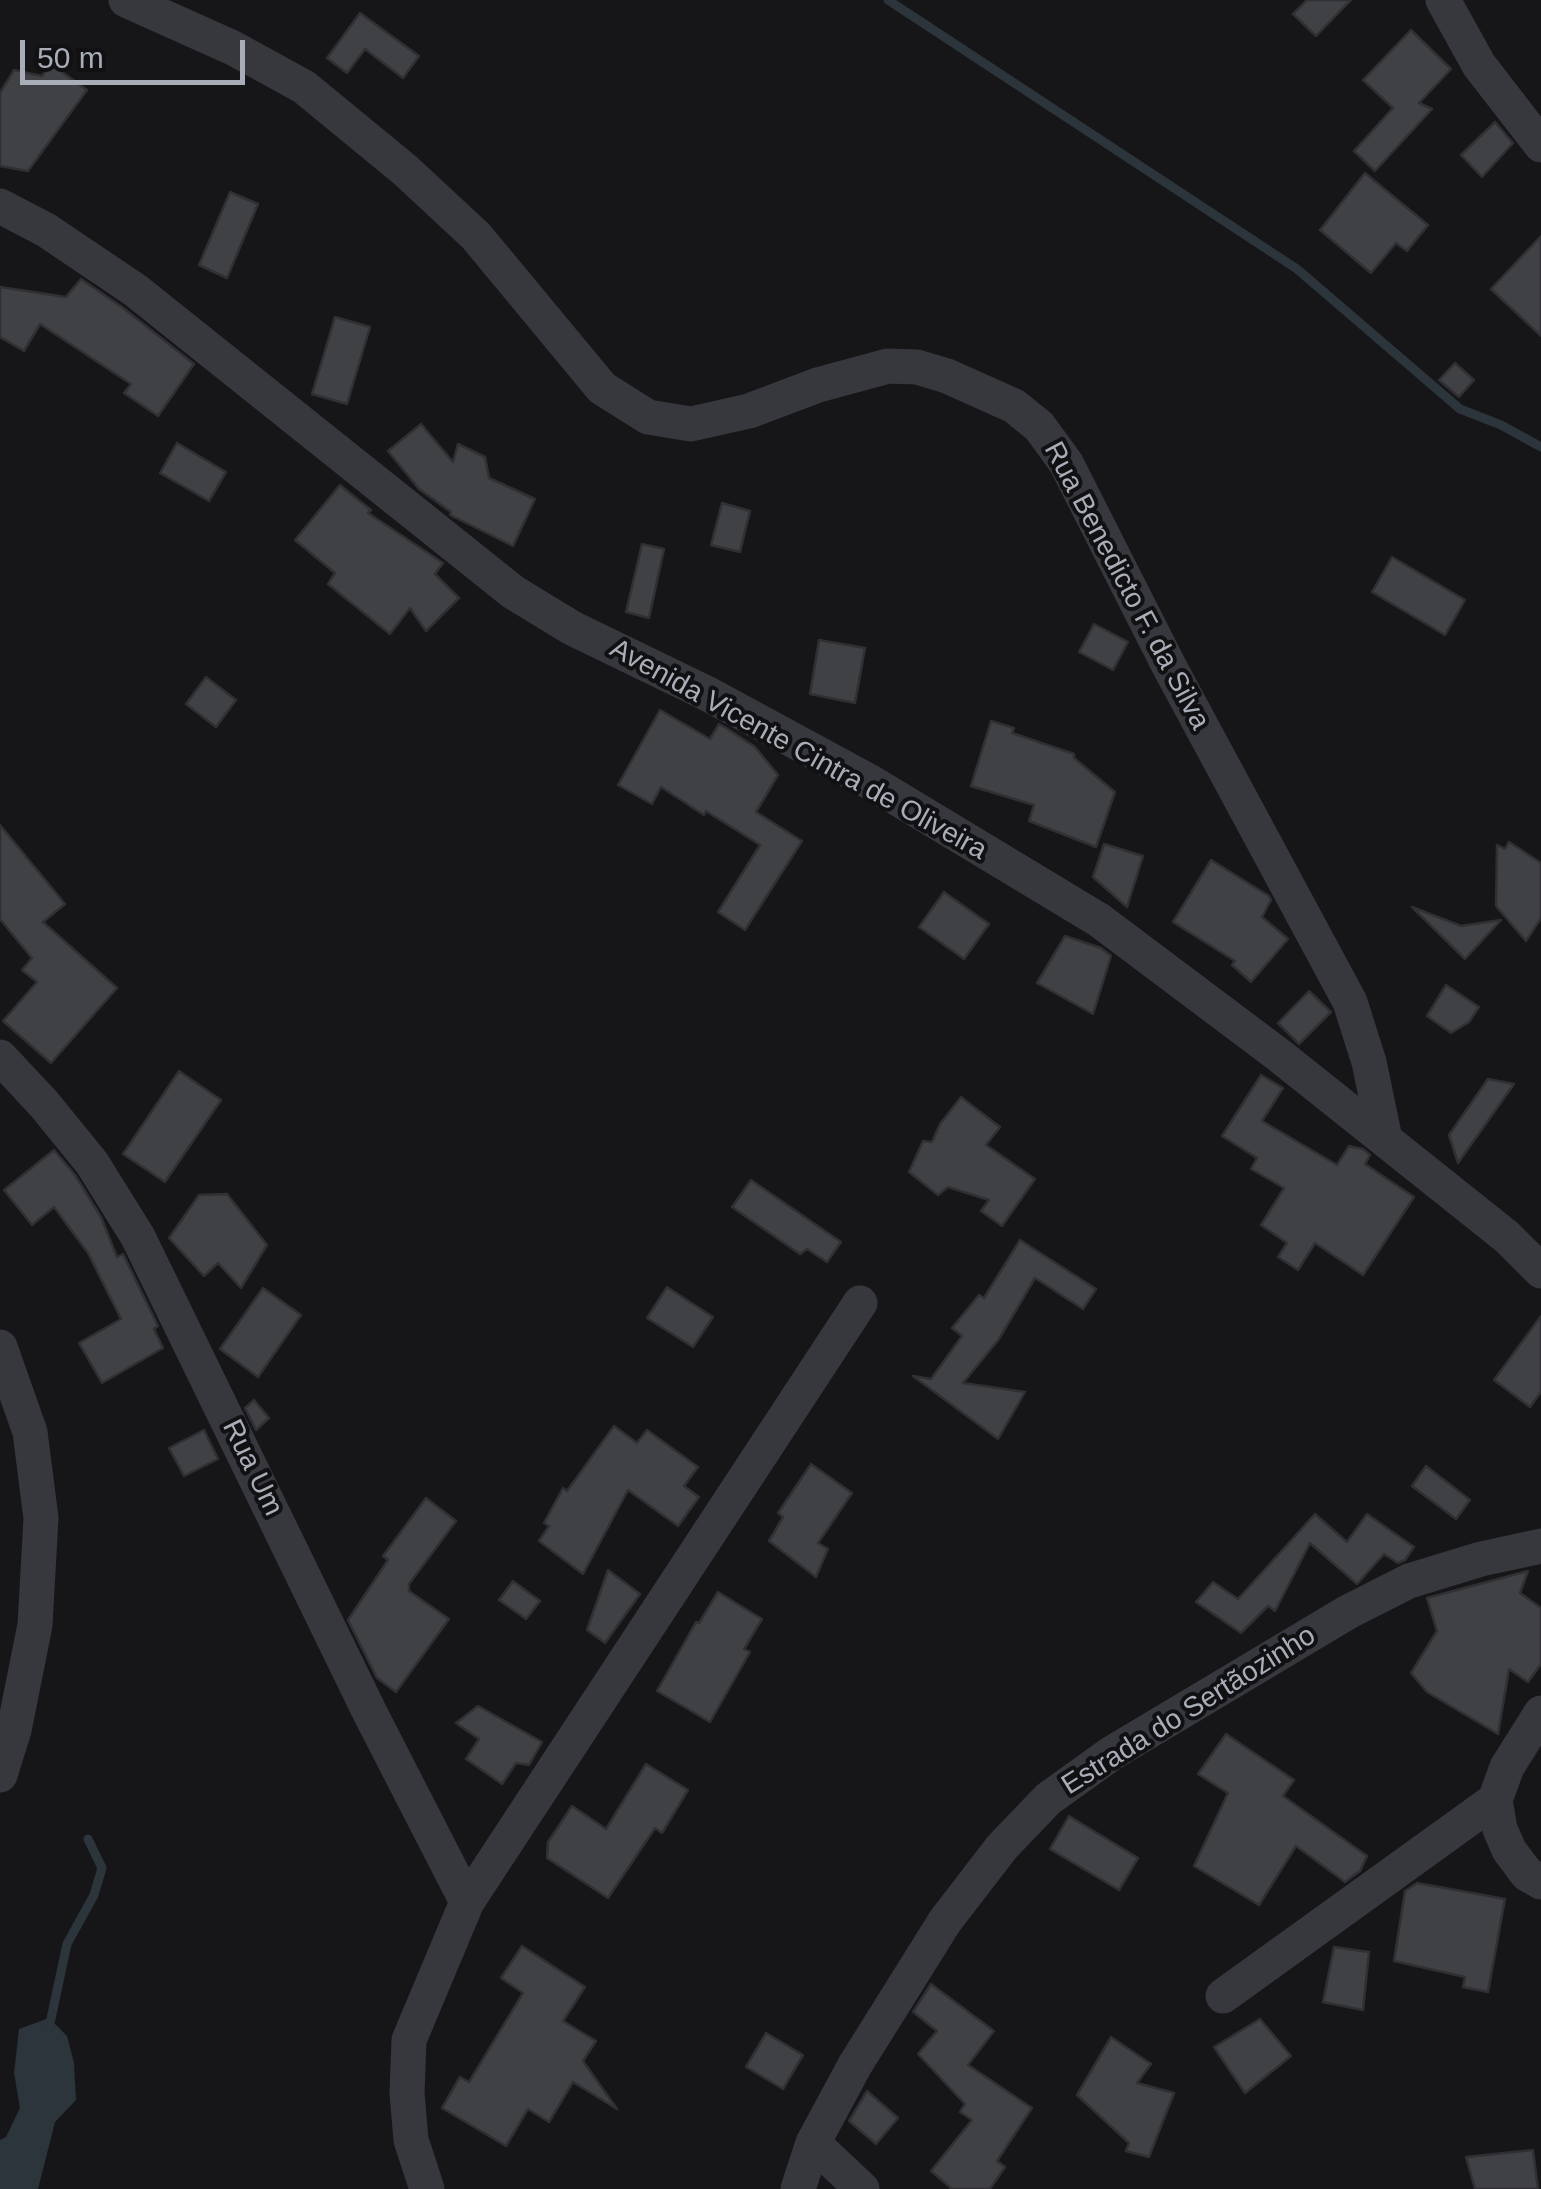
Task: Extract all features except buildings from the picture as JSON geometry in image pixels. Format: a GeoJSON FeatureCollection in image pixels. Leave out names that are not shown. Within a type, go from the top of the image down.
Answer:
{"type":"FeatureCollection","features":[{"type":"Feature","properties":{"kind":"street","name":"Rua Benedicto F. da Silva"},"geometry":{"type":"LineString","coordinates":[[126,0],[232,48],[304,87],[405,170],[476,236],[602,388],[648,417],[692,424],[748,411],[818,385],[888,366],[917,367],[947,376],[1014,406],[1039,426],[1066,464],[1169,666],[1350,1002],[1369,1062],[1384,1140]]}},
{"type":"Feature","properties":{"kind":"street"},"geometry":{"type":"LineString","coordinates":[[1443,0],[1478,65],[1541,145]]}},
{"type":"Feature","properties":{"kind":"street","name":"Avenida Vicente Cintra de Oliveira"},"geometry":{"type":"LineString","coordinates":[[0,206],[46,230],[135,290],[513,592],[572,628],[706,693],[872,784],[1099,920],[1280,1056],[1507,1237],[1541,1270]]}},
{"type":"Feature","properties":{"kind":"street","name":"Rua Um"},"geometry":{"type":"LineString","coordinates":[[0,1058],[92,1163],[138,1237],[370,1713],[468,1902]]}},
{"type":"Feature","properties":{"kind":"street"},"geometry":{"type":"LineString","coordinates":[[427,2189],[411,2140],[407,2094],[409,2040],[468,1902],[860,1303]]}},
{"type":"Feature","properties":{"kind":"street"},"geometry":{"type":"LineString","coordinates":[[0,1347],[30,1432],[42,1518],[35,1625],[14,1730],[0,1776]]}},
{"type":"Feature","properties":{"kind":"street","name":"Estrada do Sertãozinho"},"geometry":{"type":"LineString","coordinates":[[798,2189],[813,2143],[855,2065],[946,1921],[1002,1847],[1048,1799],[1112,1753],[1348,1612],[1410,1581],[1541,1546]]}},
{"type":"Feature","properties":{"kind":"street"},"geometry":{"type":"LineString","coordinates":[[1541,1713],[1507,1767],[1495,1800],[1500,1829],[1510,1850],[1527,1874],[1541,1882]]}},
{"type":"Feature","properties":{"kind":"street"},"geometry":{"type":"LineString","coordinates":[[1223,1996],[1495,1800]]}},
{"type":"Feature","properties":{"kind":"street"},"geometry":{"type":"LineString","coordinates":[[813,2143],[862,2189]]}},
{"type":"Feature","properties":{"kind":"shaded area"},"geometry":{"type":"Polygon","coordinates":[[[49,2018],[67,2036],[74,2063],[76,2100],[55,2122],[38,2189],[0,2189],[0,2140],[6,2137],[20,2108],[14,2073],[19,2029],[49,2018]]]}},
{"type":"Feature","properties":{"kind":"waterway"},"geometry":{"type":"LineString","coordinates":[[888,0],[1297,269],[1460,409],[1541,447]]}},
{"type":"Feature","properties":{"kind":"waterway"},"geometry":{"type":"LineString","coordinates":[[49,2028],[67,1944],[94,1895],[102,1868],[88,1839]]}}]}
